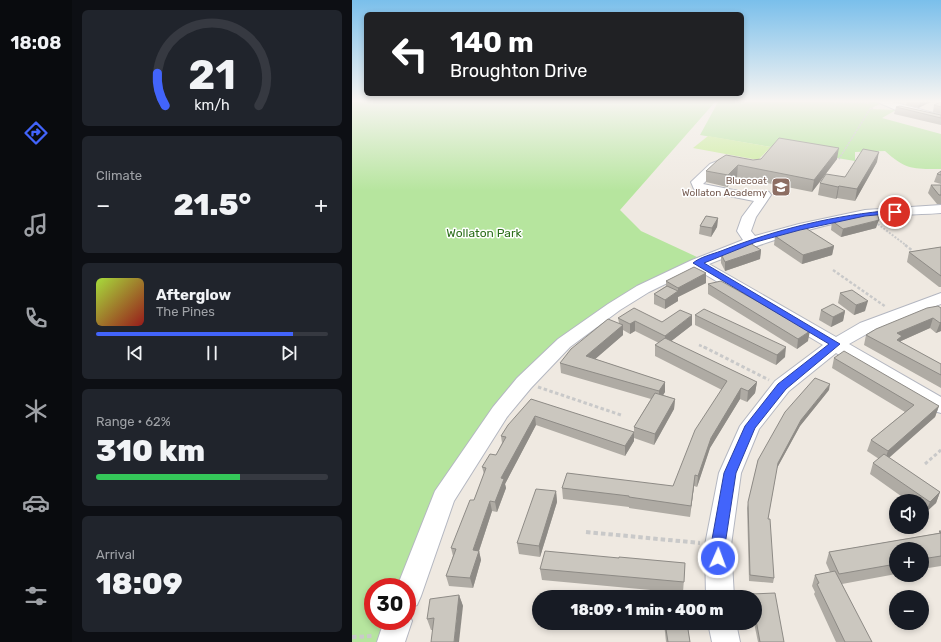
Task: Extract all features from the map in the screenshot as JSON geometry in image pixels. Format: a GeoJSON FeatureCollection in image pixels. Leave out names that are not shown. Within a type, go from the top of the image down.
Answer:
{"type":"FeatureCollection","features":[{"type":"Feature","properties":{"kind":"street"},"geometry":{"type":"LineString","coordinates":[[736,163],[724,161],[717,163],[697,182],[698,186],[708,189],[764,197],[749,217],[744,231],[748,238],[753,241]]}},
{"type":"Feature","properties":{"kind":"street"},"geometry":{"type":"LineString","coordinates":[[414,578],[443,498],[500,412],[524,383],[564,343],[614,307],[643,289],[697,263],[753,241],[799,228],[865,214],[941,209]]}},
{"type":"Feature","properties":{"kind":"street"},"geometry":{"type":"LineString","coordinates":[[697,263],[941,406]]}},
{"type":"Feature","properties":{"kind":"street"},"geometry":{"type":"LineString","coordinates":[[720,590],[718,545],[730,473],[750,426],[782,386],[807,365],[836,344],[866,327],[896,314],[941,298]]}},
{"type":"Feature","properties":{"kind":"street"},"geometry":{"type":"LineString","coordinates":[[391,642],[395,630]]}},
{"type":"Feature","properties":{"kind":"street"},"geometry":{"type":"LineString","coordinates":[[723,630],[726,642]]}},
{"type":"Feature","properties":{"kind":"path"},"geometry":{"type":"LineString","coordinates":[[839,159],[856,131]]}},
{"type":"Feature","properties":{"kind":"path"},"geometry":{"type":"LineString","coordinates":[[865,214],[913,251]]}},
{"type":"Feature","properties":{"kind":"path"},"geometry":{"type":"LineString","coordinates":[[833,270],[896,314]]}},
{"type":"Feature","properties":{"kind":"path"},"geometry":{"type":"LineString","coordinates":[[699,345],[782,386]]}},
{"type":"Feature","properties":{"kind":"path"},"geometry":{"type":"LineString","coordinates":[[524,383],[622,415]]}},
{"type":"Feature","properties":{"kind":"path"},"geometry":{"type":"LineString","coordinates":[[925,464],[941,450]]}},
{"type":"Feature","properties":{"kind":"path"},"geometry":{"type":"LineString","coordinates":[[586,532],[718,545]]}},
{"type":"Feature","properties":{"kind":"green space","name":"Wollaton Park"},"geometry":{"type":"Polygon","coordinates":[[[352,131],[690,131],[620,210],[641,231],[697,257],[653,279],[516,378],[450,469],[403,578],[364,578],[364,630],[384,630],[380,642],[352,642],[352,131]]]}},
{"type":"Feature","properties":{"kind":"green space","name":"Wollaton Park"},"geometry":{"type":"Polygon","coordinates":[[[702,131],[930,131],[941,134],[941,169],[910,167],[899,162],[885,151],[855,152],[855,161],[700,135],[702,131]]]}},
{"type":"Feature","properties":{"kind":"green space"},"geometry":{"type":"Polygon","coordinates":[[[708,136],[771,147],[758,160],[693,148],[708,136]]]}},
{"type":"Feature","properties":{"kind":"building"},"geometry":{"type":"Polygon","coordinates":[[[779,138],[839,148],[814,180],[738,165],[728,175],[706,171],[726,155],[753,160],[761,159],[779,138]]]}},
{"type":"Feature","properties":{"kind":"building"},"geometry":{"type":"Polygon","coordinates":[[[863,149],[879,152],[857,189],[820,183],[826,174],[845,177],[863,149]]]}},
{"type":"Feature","properties":{"kind":"building"},"geometry":{"type":"Polygon","coordinates":[[[931,185],[941,185],[941,195],[939,195],[931,185]]]}},
{"type":"Feature","properties":{"kind":"building"},"geometry":{"type":"Polygon","coordinates":[[[877,212],[879,220],[843,229],[832,221],[877,212]]]}},
{"type":"Feature","properties":{"kind":"building"},"geometry":{"type":"Polygon","coordinates":[[[706,216],[718,218],[712,228],[700,226],[706,216]]]}},
{"type":"Feature","properties":{"kind":"building"},"geometry":{"type":"Polygon","coordinates":[[[804,227],[834,246],[803,255],[775,236],[804,227]]]}},
{"type":"Feature","properties":{"kind":"building"},"geometry":{"type":"Polygon","coordinates":[[[750,243],[761,250],[725,262],[721,254],[750,243]]]}},
{"type":"Feature","properties":{"kind":"building"},"geometry":{"type":"Polygon","coordinates":[[[941,247],[941,276],[909,252],[941,247]]]}},
{"type":"Feature","properties":{"kind":"building"},"geometry":{"type":"Polygon","coordinates":[[[694,267],[706,273],[678,288],[666,281],[694,267]]]}},
{"type":"Feature","properties":{"kind":"building"},"geometry":{"type":"Polygon","coordinates":[[[721,281],[810,331],[798,339],[708,284],[721,281]]]}},
{"type":"Feature","properties":{"kind":"building"},"geometry":{"type":"Polygon","coordinates":[[[667,286],[678,291],[665,300],[654,294],[667,286]]]}},
{"type":"Feature","properties":{"kind":"building"},"geometry":{"type":"Polygon","coordinates":[[[852,290],[868,301],[856,305],[840,293],[852,290]]]}},
{"type":"Feature","properties":{"kind":"building"},"geometry":{"type":"Polygon","coordinates":[[[833,304],[845,311],[833,317],[821,310],[833,304]]]}},
{"type":"Feature","properties":{"kind":"building"},"geometry":{"type":"Polygon","coordinates":[[[938,306],[941,308],[940,323],[933,318],[897,333],[902,336],[897,340],[941,364],[941,375],[866,335],[876,329],[927,308],[938,306]]]}},
{"type":"Feature","properties":{"kind":"building"},"geometry":{"type":"Polygon","coordinates":[[[634,308],[662,322],[680,310],[692,315],[665,336],[635,321],[630,324],[618,318],[634,308]]]}},
{"type":"Feature","properties":{"kind":"building"},"geometry":{"type":"Polygon","coordinates":[[[704,309],[786,347],[777,355],[695,315],[704,309]]]}},
{"type":"Feature","properties":{"kind":"building"},"geometry":{"type":"Polygon","coordinates":[[[608,319],[623,325],[586,356],[665,382],[659,391],[560,363],[571,349],[608,319]]]}},
{"type":"Feature","properties":{"kind":"building"},"geometry":{"type":"Polygon","coordinates":[[[665,338],[757,382],[748,391],[741,388],[711,438],[698,476],[695,475],[691,506],[629,496],[562,488],[567,473],[673,486],[695,430],[727,381],[655,345],[665,338]]]}},
{"type":"Feature","properties":{"kind":"building"},"geometry":{"type":"Polygon","coordinates":[[[844,351],[939,406],[888,451],[871,440],[914,405],[834,358],[844,351]]]}},
{"type":"Feature","properties":{"kind":"building"},"geometry":{"type":"Polygon","coordinates":[[[815,378],[830,384],[801,420],[778,463],[768,519],[770,519],[774,578],[750,575],[748,502],[758,460],[785,412],[815,378]]]}},
{"type":"Feature","properties":{"kind":"building"},"geometry":{"type":"Polygon","coordinates":[[[655,393],[675,399],[655,434],[634,427],[655,393]]]}},
{"type":"Feature","properties":{"kind":"building"},"geometry":{"type":"Polygon","coordinates":[[[531,399],[634,432],[625,446],[535,416],[501,478],[504,479],[495,502],[490,501],[473,550],[479,551],[470,578],[446,576],[456,549],[451,548],[470,500],[474,500],[486,468],[482,467],[490,454],[496,455],[506,437],[501,436],[508,425],[531,399]]]}},
{"type":"Feature","properties":{"kind":"building"},"geometry":{"type":"Polygon","coordinates":[[[884,454],[940,492],[930,502],[929,494],[918,494],[873,463],[884,454]]]}},
{"type":"Feature","properties":{"kind":"building"},"geometry":{"type":"Polygon","coordinates":[[[536,489],[556,491],[539,546],[517,543],[536,489]]]}},
{"type":"Feature","properties":{"kind":"building"},"geometry":{"type":"Polygon","coordinates":[[[941,533],[941,556],[929,558],[929,542],[889,542],[889,565],[839,574],[829,552],[941,533]]]}},
{"type":"Feature","properties":{"kind":"building"},"geometry":{"type":"Polygon","coordinates":[[[545,551],[685,563],[684,582],[540,569],[545,551]]]}},
{"type":"Feature","properties":{"kind":"building"},"geometry":{"type":"Polygon","coordinates":[[[835,571],[872,642],[845,642],[817,584],[819,583],[815,575],[835,571]]]}},
{"type":"Feature","properties":{"kind":"building"},"geometry":{"type":"Polygon","coordinates":[[[775,593],[784,642],[760,642],[758,630],[762,630],[762,594],[775,593]]]}},
{"type":"Feature","properties":{"kind":"building"},"geometry":{"type":"Polygon","coordinates":[[[459,595],[454,642],[431,642],[434,618],[427,619],[430,599],[459,595]]]}},
{"type":"Feature","properties":{"kind":"building"},"geometry":{"type":"Polygon","coordinates":[[[666,630],[688,630],[690,642],[668,642],[666,630]]]}},
{"type":"Feature","properties":{"kind":"place","name":"Bluecoat Wollaton Academy"},"geometry":{"type":"Point","coordinates":[781,187]}},
{"type":"Feature","properties":{"kind":"route"},"geometry":{"type":"LineString","coordinates":[[718,558],[718,545],[730,473],[750,426],[782,386],[807,365],[836,344],[697,263],[753,241],[799,228],[865,214],[895,212]]}}]}
